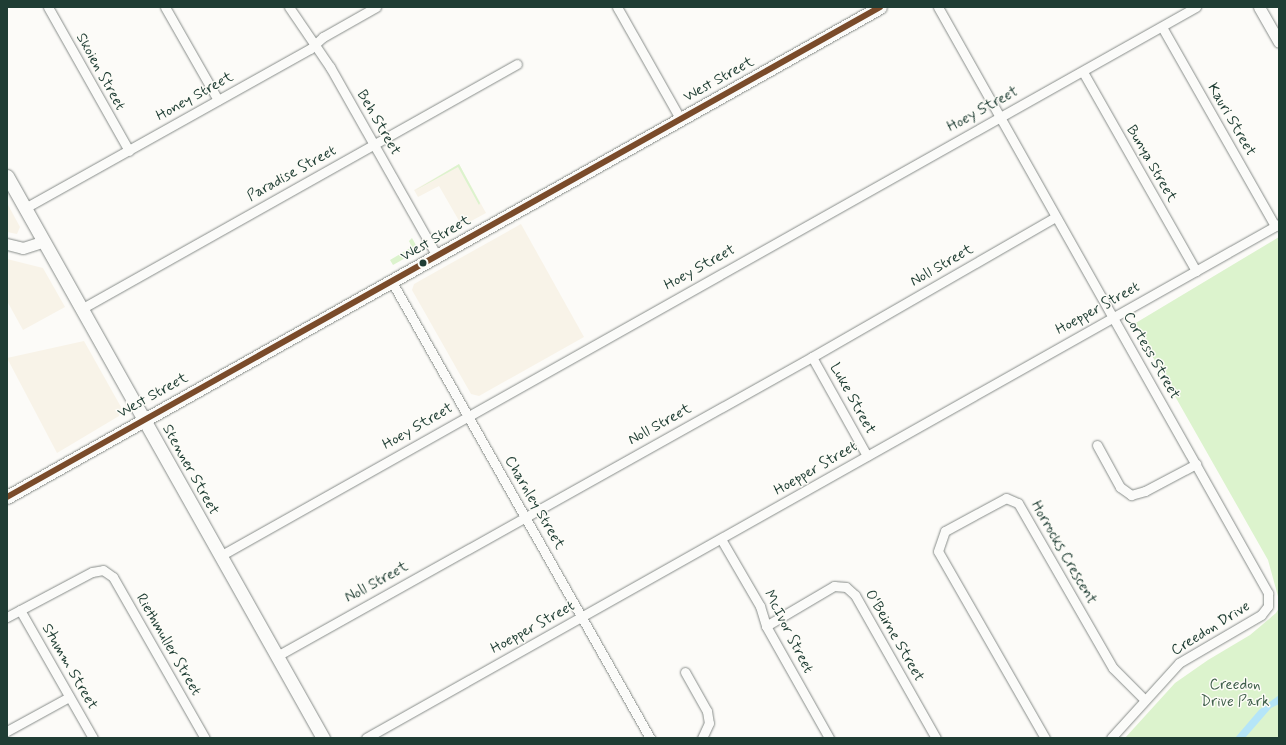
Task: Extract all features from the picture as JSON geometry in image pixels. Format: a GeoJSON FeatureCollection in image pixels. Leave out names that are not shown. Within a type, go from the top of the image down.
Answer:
{"type":"FeatureCollection","features":[{"type":"Feature","properties":{"kind":"main road","name":"West Street"},"geometry":{"type":"LineString","coordinates":[[7,497],[880,7]]}},
{"type":"Feature","properties":{"kind":"main road","name":"Stenner Street"},"geometry":{"type":"LineString","coordinates":[[7,176],[323,738]]}},
{"type":"Feature","properties":{"kind":"street","name":"Skoien Street"},"geometry":{"type":"LineString","coordinates":[[48,7],[128,151]]}},
{"type":"Feature","properties":{"kind":"street"},"geometry":{"type":"LineString","coordinates":[[165,7],[218,100]]}},
{"type":"Feature","properties":{"kind":"street","name":"Beh Street"},"geometry":{"type":"LineString","coordinates":[[289,7],[315,44],[374,144],[437,256]]}},
{"type":"Feature","properties":{"kind":"street","name":"Honey Street"},"geometry":{"type":"LineString","coordinates":[[25,208],[218,100],[376,7]]}},
{"type":"Feature","properties":{"kind":"street"},"geometry":{"type":"LineString","coordinates":[[617,7],[681,120]]}},
{"type":"Feature","properties":{"kind":"street","name":"Cortess Street"},"geometry":{"type":"LineString","coordinates":[[938,7],[1268,593]]}},
{"type":"Feature","properties":{"kind":"street","name":"Hoey Street"},"geometry":{"type":"LineString","coordinates":[[220,556],[468,415],[1196,7]]}},
{"type":"Feature","properties":{"kind":"street"},"geometry":{"type":"LineString","coordinates":[[1259,7],[1279,42]]}},
{"type":"Feature","properties":{"kind":"street","name":"Kauri Street"},"geometry":{"type":"LineString","coordinates":[[1162,27],[1277,225]]}},
{"type":"Feature","properties":{"kind":"street","name":"Paradise Street"},"geometry":{"type":"LineString","coordinates":[[81,309],[517,64]]}},
{"type":"Feature","properties":{"kind":"street","name":"Bunya Street"},"geometry":{"type":"LineString","coordinates":[[1082,72],[1196,270]]}},
{"type":"Feature","properties":{"kind":"street","name":"Noll Street"},"geometry":{"type":"LineString","coordinates":[[276,656],[812,357],[1055,217]]}},
{"type":"Feature","properties":{"kind":"street","name":"Hoepper Street"},"geometry":{"type":"LineString","coordinates":[[366,738],[1277,225]]}},
{"type":"Feature","properties":{"kind":"street"},"geometry":{"type":"LineString","coordinates":[[7,244],[23,248],[44,241]]}},
{"type":"Feature","properties":{"kind":"street","name":"Charnley Street"},"geometry":{"type":"LineString","coordinates":[[392,282],[650,738]]}},
{"type":"Feature","properties":{"kind":"street","name":"Luke Street"},"geometry":{"type":"LineString","coordinates":[[812,357],[867,456]]}},
{"type":"Feature","properties":{"kind":"street"},"geometry":{"type":"LineString","coordinates":[[1097,445],[1120,487],[1131,495],[1145,491],[1196,464]]}},
{"type":"Feature","properties":{"kind":"street","name":"Horrocks Crescent"},"geometry":{"type":"LineString","coordinates":[[1044,738],[938,551],[945,531],[1006,498],[1018,503],[1113,668],[1145,700]]}},
{"type":"Feature","properties":{"kind":"street","name":"McIvor Street"},"geometry":{"type":"LineString","coordinates":[[721,539],[760,606],[766,626],[829,738]]}},
{"type":"Feature","properties":{"kind":"street","name":"Riethmuller Street"},"geometry":{"type":"LineString","coordinates":[[20,610],[92,572],[103,570],[113,577],[205,738]]}},
{"type":"Feature","properties":{"kind":"street","name":"O'Beirne Street"},"geometry":{"type":"LineString","coordinates":[[766,626],[834,586],[846,587],[855,595],[936,738]]}},
{"type":"Feature","properties":{"kind":"street","name":"Creedon Drive"},"geometry":{"type":"LineString","coordinates":[[1111,738],[1179,663],[1261,614],[1268,606],[1268,593]]}},
{"type":"Feature","properties":{"kind":"street"},"geometry":{"type":"LineString","coordinates":[[7,616],[20,610]]}},
{"type":"Feature","properties":{"kind":"street","name":"Stumm Street"},"geometry":{"type":"LineString","coordinates":[[20,610],[93,738]]}},
{"type":"Feature","properties":{"kind":"street"},"geometry":{"type":"LineString","coordinates":[[685,672],[707,711],[709,723],[702,738]]}},
{"type":"Feature","properties":{"kind":"street"},"geometry":{"type":"LineString","coordinates":[[7,731],[69,697]]}},
{"type":"Feature","properties":{"kind":"shaded area"},"geometry":{"type":"Polygon","coordinates":[[[459,164],[486,213],[462,226],[439,186],[418,197],[414,190],[459,164]]]}},
{"type":"Feature","properties":{"kind":"shaded area"},"geometry":{"type":"Polygon","coordinates":[[[7,203],[20,227],[17,234],[7,232],[7,203]]]}},
{"type":"Feature","properties":{"kind":"shaded area"},"geometry":{"type":"Polygon","coordinates":[[[521,224],[584,337],[479,396],[471,394],[412,290],[414,284],[521,224]]]}},
{"type":"Feature","properties":{"kind":"shaded area"},"geometry":{"type":"Polygon","coordinates":[[[7,259],[43,268],[65,307],[23,330],[7,301],[7,259]]]}},
{"type":"Feature","properties":{"kind":"shaded area"},"geometry":{"type":"Polygon","coordinates":[[[84,341],[121,407],[119,416],[57,453],[7,358],[84,341]]]}},
{"type":"Feature","properties":{"kind":"green space"},"geometry":{"type":"Polygon","coordinates":[[[459,164],[480,203],[479,205],[458,167],[414,191],[459,164]]]}},
{"type":"Feature","properties":{"kind":"green space"},"geometry":{"type":"Polygon","coordinates":[[[1279,237],[1279,600],[1268,560],[1134,324],[1279,237]]]}},
{"type":"Feature","properties":{"kind":"green space"},"geometry":{"type":"Polygon","coordinates":[[[412,238],[417,247],[416,252],[393,265],[390,260],[412,247],[409,241],[412,238]]]}},
{"type":"Feature","properties":{"kind":"green space","name":"Creedon Drive Park"},"geometry":{"type":"Polygon","coordinates":[[[1279,608],[1279,738],[1125,738],[1175,683],[1208,660],[1250,635],[1276,613],[1279,608]]]}},
{"type":"Feature","properties":{"kind":"water"},"geometry":{"type":"Polygon","coordinates":[[[1279,695],[1279,704],[1271,708],[1245,738],[1235,738],[1259,710],[1279,695]]]}},
{"type":"Feature","properties":{"kind":"transit line"},"geometry":{"type":"LineString","coordinates":[[7,497],[880,7]]}}]}
